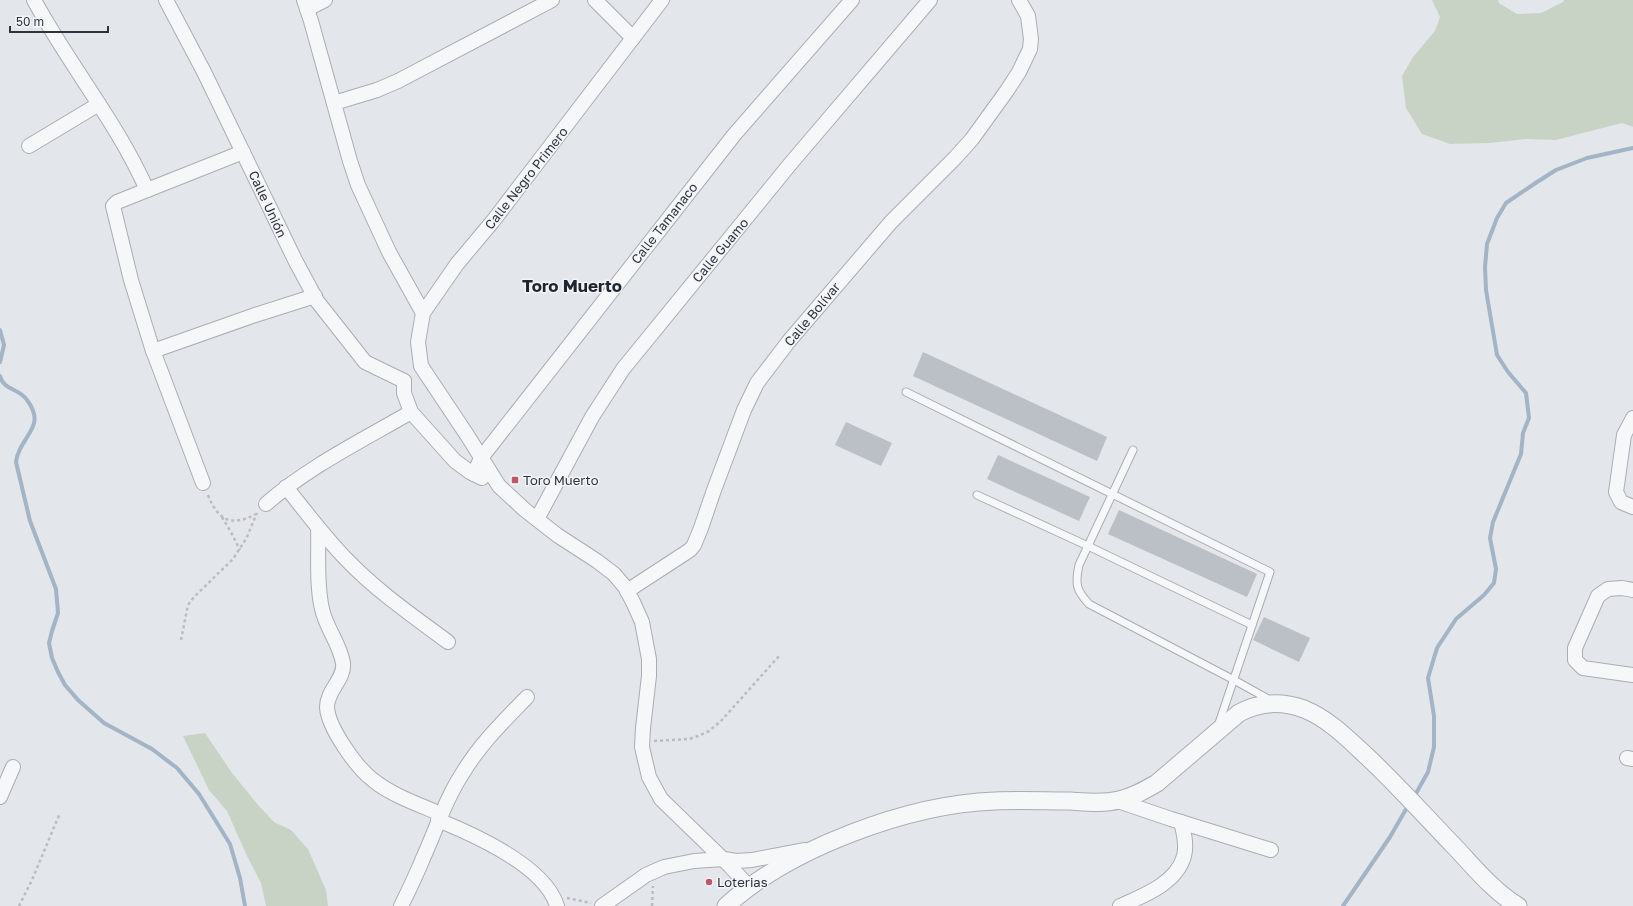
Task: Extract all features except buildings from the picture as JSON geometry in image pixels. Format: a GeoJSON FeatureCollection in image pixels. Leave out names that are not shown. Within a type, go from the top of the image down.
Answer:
{"type":"FeatureCollection","features":[{"type":"Feature","properties":{"kind":"street"},"geometry":{"type":"LineString","coordinates":[[34,0],[132,158],[147,190]]}},
{"type":"Feature","properties":{"kind":"street","name":"Calle Unión"},"geometry":{"type":"LineString","coordinates":[[166,0],[243,152],[295,260],[315,296],[365,362],[404,381]]}},
{"type":"Feature","properties":{"kind":"street"},"geometry":{"type":"LineString","coordinates":[[325,0],[306,4],[350,161],[358,185],[389,252],[423,313]]}},
{"type":"Feature","properties":{"kind":"street"},"geometry":{"type":"LineString","coordinates":[[334,103],[398,82],[552,0]]}},
{"type":"Feature","properties":{"kind":"street"},"geometry":{"type":"LineString","coordinates":[[595,0],[633,38]]}},
{"type":"Feature","properties":{"kind":"street","name":"Calle Negro Primero"},"geometry":{"type":"LineString","coordinates":[[421,366],[418,342],[423,313],[457,264],[493,221],[662,0]]}},
{"type":"Feature","properties":{"kind":"street","name":"Calle Tamanaco"},"geometry":{"type":"LineString","coordinates":[[474,474],[481,458],[734,135],[852,0]]}},
{"type":"Feature","properties":{"kind":"street","name":"Calle Guamo"},"geometry":{"type":"LineString","coordinates":[[537,519],[592,417],[623,368],[791,163],[930,0]]}},
{"type":"Feature","properties":{"kind":"street","name":"Calle Bolívar"},"geometry":{"type":"LineString","coordinates":[[627,591],[682,557],[694,545],[744,410],[757,383],[789,341],[891,222],[972,139],[1006,92],[1030,49],[1031,28],[1028,16],[1019,0]]}},
{"type":"Feature","properties":{"kind":"street"},"geometry":{"type":"LineString","coordinates":[[28,146],[99,104]]}},
{"type":"Feature","properties":{"kind":"street"},"geometry":{"type":"LineString","coordinates":[[203,483],[153,351],[131,280],[113,206],[117,202],[243,152]]}},
{"type":"Feature","properties":{"kind":"street"},"geometry":{"type":"LineString","coordinates":[[153,351],[255,315],[315,296]]}},
{"type":"Feature","properties":{"kind":"street"},"geometry":{"type":"LineString","coordinates":[[499,486],[421,366],[404,381],[404,393],[411,412],[455,461],[474,474],[499,486],[537,519],[614,574],[627,591],[642,622],[649,659],[649,676],[642,741],[649,777],[661,799],[724,859],[749,887]]}},
{"type":"Feature","properties":{"kind":"street"},"geometry":{"type":"LineString","coordinates":[[262,508],[286,487],[340,453],[411,412]]}},
{"type":"Feature","properties":{"kind":"street"},"geometry":{"type":"LineString","coordinates":[[1633,418],[1624,435],[1616,492],[1621,502],[1633,507]]}},
{"type":"Feature","properties":{"kind":"street"},"geometry":{"type":"LineString","coordinates":[[286,487],[318,528],[347,560],[385,595],[448,642]]}},
{"type":"Feature","properties":{"kind":"street"},"geometry":{"type":"LineString","coordinates":[[318,528],[320,601],[322,611],[338,647],[343,665],[343,671],[328,699],[327,709],[330,723],[342,743],[373,781],[498,848],[535,875],[547,886],[555,898],[557,906]]}},
{"type":"Feature","properties":{"kind":"street"},"geometry":{"type":"LineString","coordinates":[[1627,589],[1608,589],[1598,596],[1574,648],[1575,660],[1583,668],[1633,675]]}},
{"type":"Feature","properties":{"kind":"street"},"geometry":{"type":"LineString","coordinates":[[401,906],[424,858],[440,817],[463,772],[477,751],[527,697]]}},
{"type":"Feature","properties":{"kind":"street"},"geometry":{"type":"LineString","coordinates":[[726,906],[749,887],[800,857],[838,840],[896,818],[930,810],[994,801],[1118,801],[1143,791],[1157,783],[1239,713],[1265,704],[1276,704],[1303,709],[1328,722],[1370,759],[1488,882],[1506,898],[1518,906]]}},
{"type":"Feature","properties":{"kind":"street"},"geometry":{"type":"LineString","coordinates":[[0,797],[13,767]]}},
{"type":"Feature","properties":{"kind":"street"},"geometry":{"type":"LineString","coordinates":[[1118,801],[1271,850]]}},
{"type":"Feature","properties":{"kind":"street"},"geometry":{"type":"LineString","coordinates":[[1120,906],[1157,887],[1169,879],[1178,869],[1184,856],[1185,846],[1181,822]]}},
{"type":"Feature","properties":{"kind":"street"},"geometry":{"type":"LineString","coordinates":[[604,904],[654,870],[686,863],[724,859],[736,861],[773,857],[838,840]]}},
{"type":"Feature","properties":{"kind":"lane"},"geometry":{"type":"LineString","coordinates":[[906,392],[1270,572],[1216,733]]}},
{"type":"Feature","properties":{"kind":"lane"},"geometry":{"type":"LineString","coordinates":[[1133,450],[1079,565],[1076,580],[1079,593],[1089,604],[1234,680],[1276,704]]}},
{"type":"Feature","properties":{"kind":"lane"},"geometry":{"type":"LineString","coordinates":[[977,495],[1088,546],[1252,625]]}},
{"type":"Feature","properties":{"kind":"path"},"geometry":{"type":"LineString","coordinates":[[203,483],[209,499],[232,534],[240,550]]}},
{"type":"Feature","properties":{"kind":"path"},"geometry":{"type":"LineString","coordinates":[[220,515],[226,520],[233,522],[240,521],[262,508]]}},
{"type":"Feature","properties":{"kind":"path"},"geometry":{"type":"LineString","coordinates":[[181,640],[188,605],[194,596],[233,559],[240,550],[262,508]]}},
{"type":"Feature","properties":{"kind":"path"},"geometry":{"type":"LineString","coordinates":[[642,741],[689,739],[709,731],[721,721],[780,655]]}},
{"type":"Feature","properties":{"kind":"path"},"geometry":{"type":"LineString","coordinates":[[20,906],[60,813]]}},
{"type":"Feature","properties":{"kind":"path"},"geometry":{"type":"LineString","coordinates":[[547,886],[569,899],[586,903],[604,904]]}},
{"type":"Feature","properties":{"kind":"green space"},"geometry":{"type":"Polygon","coordinates":[[[1432,0],[1498,0],[1499,3],[1517,14],[1541,13],[1563,2],[1564,0],[1633,0],[1633,127],[1622,123],[1556,140],[1527,139],[1490,143],[1450,144],[1422,134],[1406,108],[1402,76],[1413,57],[1435,31],[1440,17],[1432,0]]]}},
{"type":"Feature","properties":{"kind":"green space"},"geometry":{"type":"Polygon","coordinates":[[[205,733],[232,773],[258,805],[274,822],[291,830],[308,849],[326,890],[328,906],[266,906],[261,883],[227,811],[209,790],[183,736],[205,733]]]}},
{"type":"Feature","properties":{"kind":"waterway"},"geometry":{"type":"LineString","coordinates":[[1414,797],[1428,772],[1434,747],[1434,716],[1428,678],[1437,648],[1456,619],[1484,595],[1494,583],[1496,569],[1490,538],[1493,522],[1521,454],[1523,433],[1529,418],[1526,393],[1508,372],[1497,355],[1486,290],[1485,267],[1487,244],[1497,218],[1506,203],[1537,182],[1556,170],[1587,158],[1633,148]]}},
{"type":"Feature","properties":{"kind":"waterway"},"geometry":{"type":"LineString","coordinates":[[0,330],[4,345],[0,362]]}},
{"type":"Feature","properties":{"kind":"waterway"},"geometry":{"type":"LineString","coordinates":[[0,376],[2,381],[8,387],[24,396],[33,410],[35,418],[34,425],[18,453],[16,462],[30,521],[56,589],[58,613],[49,643],[52,658],[58,672],[65,685],[78,700],[104,723],[152,749],[177,768],[199,794],[230,844],[240,878],[245,906]]}},
{"type":"Feature","properties":{"kind":"waterway"},"geometry":{"type":"LineString","coordinates":[[1343,906],[1390,837],[1409,804]]}},
{"type":"Feature","properties":{"kind":"place","name":"Toro Muerto"},"geometry":{"type":"Point","coordinates":[515,480]}},
{"type":"Feature","properties":{"kind":"place","name":"Loterias"},"geometry":{"type":"Point","coordinates":[709,882]}},
{"type":"Feature","properties":{"kind":"district","name":"Toro Muerto"},"geometry":{"type":"Point","coordinates":[572,285]}}]}
